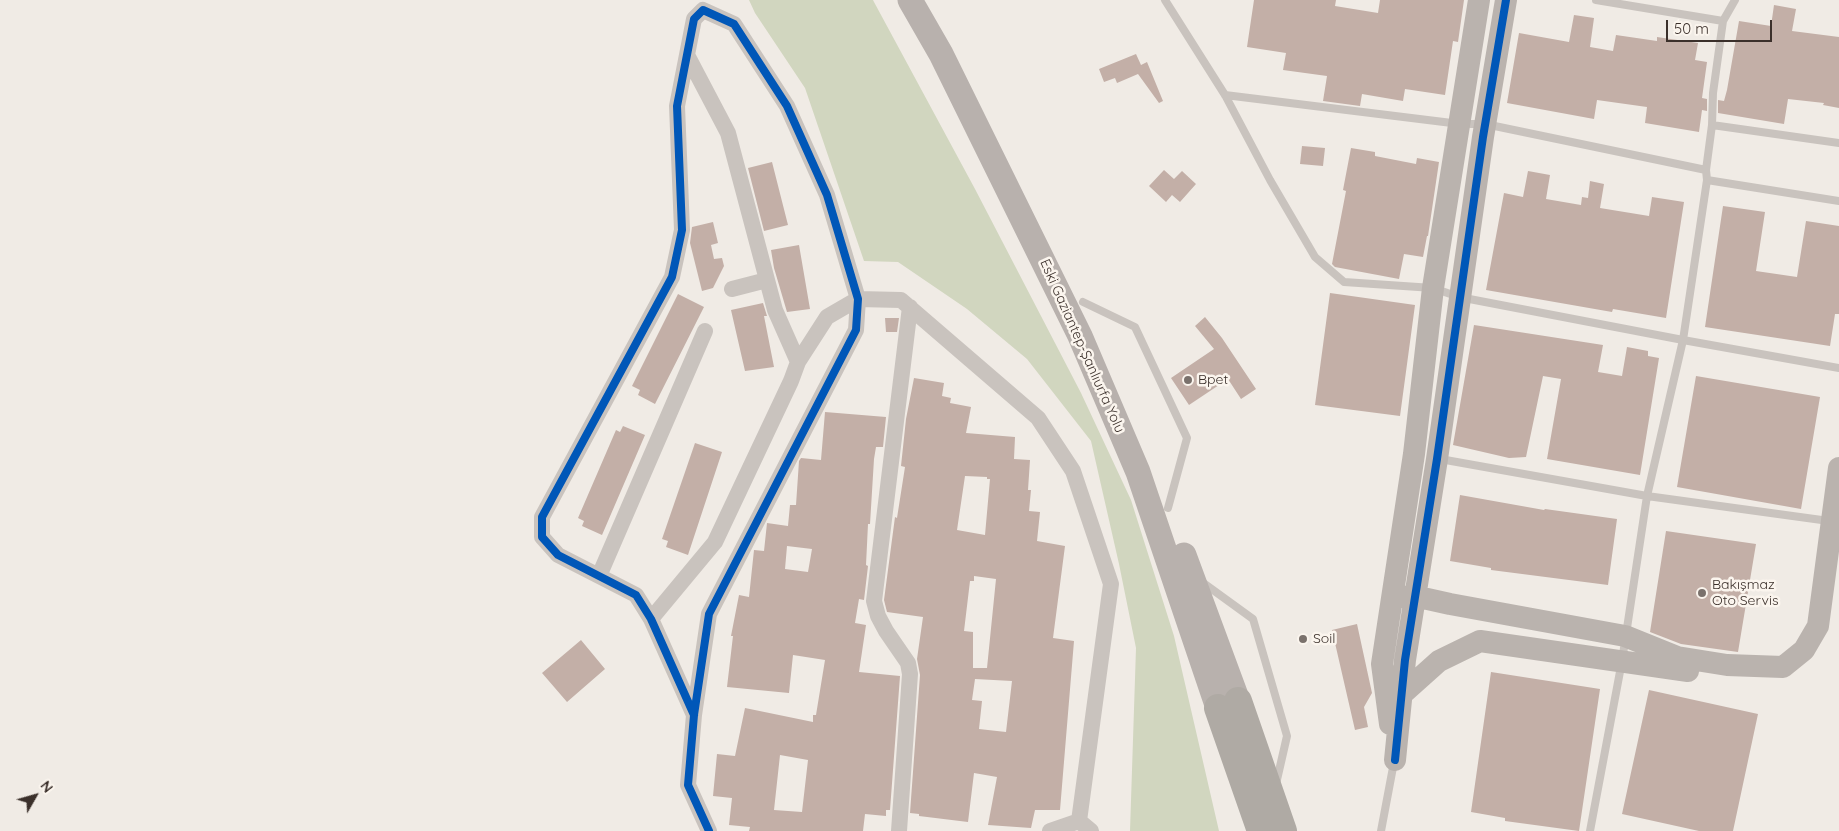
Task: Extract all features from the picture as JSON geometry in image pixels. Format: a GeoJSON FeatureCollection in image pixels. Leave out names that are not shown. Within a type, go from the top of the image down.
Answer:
{"type":"FeatureCollection","features":[{"type":"Feature","properties":{"kind":"highway"},"geometry":{"type":"LineString","coordinates":[[1228,704],[1272,800],[1283,831]]}},
{"type":"Feature","properties":{"kind":"highway"},"geometry":{"type":"LineString","coordinates":[[1228,704],[1261,831]]}},
{"type":"Feature","properties":{"kind":"main road","name":"Eski Gaziantep-Şanlıurfa Yolu"},"geometry":{"type":"LineString","coordinates":[[910,0],[941,54],[1080,336],[1138,472],[1228,704]]}},
{"type":"Feature","properties":{"kind":"main road","name":"Eski Gaziantep-Şanlıurfa Yolu"},"geometry":{"type":"LineString","coordinates":[[930,0],[961,55],[1096,329],[1154,466],[1190,573],[1228,704]]}},
{"type":"Feature","properties":{"kind":"street"},"geometry":{"type":"LineString","coordinates":[[1395,760],[1401,695],[1414,596],[1425,456],[1433,288],[1478,0]]}},
{"type":"Feature","properties":{"kind":"street"},"geometry":{"type":"LineString","coordinates":[[1395,760],[1382,664],[1391,597],[1425,456],[1459,297],[1484,124],[1506,0]]}},
{"type":"Feature","properties":{"kind":"street"},"geometry":{"type":"LineString","coordinates":[[694,715],[651,619],[636,595],[558,554],[542,537],[542,516],[672,277],[682,230],[677,106],[694,19],[703,10],[734,24],[787,106],[827,195],[858,300],[856,330],[709,614],[694,715],[688,785],[709,831]]}},
{"type":"Feature","properties":{"kind":"street"},"geometry":{"type":"LineString","coordinates":[[687,55],[728,133],[774,310],[798,362]]}},
{"type":"Feature","properties":{"kind":"street"},"geometry":{"type":"LineString","coordinates":[[732,289],[767,280]]}},
{"type":"Feature","properties":{"kind":"street"},"geometry":{"type":"LineString","coordinates":[[651,619],[715,542],[798,362],[827,317],[858,300],[900,300],[1038,418],[1073,471],[1112,584],[1085,826],[1050,831]]}},
{"type":"Feature","properties":{"kind":"street"},"geometry":{"type":"LineString","coordinates":[[899,831],[910,674],[908,663],[886,631],[878,616],[874,601],[910,307]]}},
{"type":"Feature","properties":{"kind":"street"},"geometry":{"type":"LineString","coordinates":[[599,576],[705,332]]}},
{"type":"Feature","properties":{"kind":"street"},"geometry":{"type":"LineString","coordinates":[[1391,597],[1414,596],[1625,636],[1677,657],[1727,666],[1783,667],[1804,650],[1818,626],[1836,521],[1839,468]]}},
{"type":"Feature","properties":{"kind":"street"},"geometry":{"type":"LineString","coordinates":[[1401,695],[1439,661],[1480,641],[1756,681],[1794,672],[1813,654],[1834,618],[1839,586]]}},
{"type":"Feature","properties":{"kind":"lane"},"geometry":{"type":"LineString","coordinates":[[1165,0],[1225,95],[1270,180],[1316,257],[1344,282],[1433,288],[1459,297],[1839,368]]}},
{"type":"Feature","properties":{"kind":"lane"},"geometry":{"type":"LineString","coordinates":[[1596,0],[1723,21]]}},
{"type":"Feature","properties":{"kind":"lane"},"geometry":{"type":"LineString","coordinates":[[1590,831],[1622,661],[1647,496],[1683,340],[1707,180],[1706,170],[1712,125],[1713,93],[1723,21],[1735,0]]}},
{"type":"Feature","properties":{"kind":"lane"},"geometry":{"type":"LineString","coordinates":[[1225,95],[1460,124],[1484,124],[1706,170]]}},
{"type":"Feature","properties":{"kind":"lane"},"geometry":{"type":"LineString","coordinates":[[1712,125],[1839,143]]}},
{"type":"Feature","properties":{"kind":"lane"},"geometry":{"type":"LineString","coordinates":[[1707,180],[1839,201]]}},
{"type":"Feature","properties":{"kind":"lane"},"geometry":{"type":"LineString","coordinates":[[1082,302],[1134,327],[1187,438],[1168,508]]}},
{"type":"Feature","properties":{"kind":"lane"},"geometry":{"type":"LineString","coordinates":[[1425,456],[1647,496],[1836,521]]}},
{"type":"Feature","properties":{"kind":"lane"},"geometry":{"type":"LineString","coordinates":[[1190,573],[1253,619],[1287,736],[1272,800]]}},
{"type":"Feature","properties":{"kind":"lane"},"geometry":{"type":"LineString","coordinates":[[1381,831],[1395,760]]}},
{"type":"Feature","properties":{"kind":"green space"},"geometry":{"type":"Polygon","coordinates":[[[749,0],[873,0],[975,189],[1081,393],[1131,500],[1174,636],[1219,831],[1130,831],[1136,648],[1091,441],[1027,359],[967,309],[898,262],[864,261],[805,88],[755,13],[749,0]]]}},
{"type":"Feature","properties":{"kind":"building"},"geometry":{"type":"Polygon","coordinates":[[[1254,0],[1336,0],[1335,6],[1378,13],[1380,0],[1464,0],[1458,42],[1453,41],[1445,95],[1405,89],[1403,101],[1362,94],[1360,106],[1323,101],[1327,76],[1283,70],[1286,53],[1247,47],[1254,0]]]}},
{"type":"Feature","properties":{"kind":"building"},"geometry":{"type":"Polygon","coordinates":[[[1774,5],[1796,9],[1792,31],[1839,37],[1839,108],[1823,105],[1824,103],[1788,99],[1784,124],[1718,113],[1718,100],[1724,101],[1727,90],[1739,21],[1771,26],[1774,5]]]}},
{"type":"Feature","properties":{"kind":"building"},"geometry":{"type":"Polygon","coordinates":[[[1574,15],[1594,18],[1590,47],[1613,51],[1616,35],[1657,41],[1657,37],[1698,43],[1695,60],[1707,62],[1702,98],[1707,99],[1707,111],[1702,110],[1699,132],[1645,123],[1647,107],[1597,100],[1594,119],[1507,103],[1519,33],[1569,42],[1574,15]]]}},
{"type":"Feature","properties":{"kind":"building"},"geometry":{"type":"Polygon","coordinates":[[[1136,54],[1141,65],[1147,62],[1163,101],[1159,103],[1138,74],[1117,83],[1115,78],[1104,82],[1099,69],[1136,54]]]}},
{"type":"Feature","properties":{"kind":"building"},"geometry":{"type":"Polygon","coordinates":[[[1302,146],[1325,148],[1323,166],[1300,164],[1302,146]]]}},
{"type":"Feature","properties":{"kind":"building"},"geometry":{"type":"Polygon","coordinates":[[[1351,148],[1375,152],[1375,156],[1416,164],[1417,158],[1439,162],[1423,257],[1404,254],[1399,279],[1335,267],[1332,264],[1346,191],[1343,190],[1351,148]]]}},
{"type":"Feature","properties":{"kind":"building"},"geometry":{"type":"Polygon","coordinates":[[[772,162],[788,225],[764,231],[748,168],[772,162]]]}},
{"type":"Feature","properties":{"kind":"building"},"geometry":{"type":"Polygon","coordinates":[[[1164,170],[1174,179],[1182,171],[1196,184],[1180,202],[1172,195],[1166,202],[1149,186],[1164,170]]]}},
{"type":"Feature","properties":{"kind":"building"},"geometry":{"type":"Polygon","coordinates":[[[1528,171],[1550,175],[1546,199],[1581,205],[1582,197],[1588,198],[1590,181],[1604,184],[1600,208],[1649,216],[1652,197],[1684,202],[1666,318],[1613,309],[1612,312],[1486,290],[1504,193],[1523,197],[1528,171]]]}},
{"type":"Feature","properties":{"kind":"building"},"geometry":{"type":"Polygon","coordinates":[[[1723,206],[1765,212],[1756,271],[1797,277],[1806,221],[1839,226],[1839,314],[1835,314],[1830,346],[1705,327],[1723,206]]]}},
{"type":"Feature","properties":{"kind":"building"},"geometry":{"type":"Polygon","coordinates":[[[713,222],[718,243],[711,245],[714,259],[722,258],[724,266],[713,288],[702,291],[690,243],[692,227],[713,222]]]}},
{"type":"Feature","properties":{"kind":"building"},"geometry":{"type":"Polygon","coordinates":[[[799,245],[810,309],[787,312],[774,268],[771,250],[799,245]]]}},
{"type":"Feature","properties":{"kind":"building"},"geometry":{"type":"Polygon","coordinates":[[[1330,293],[1415,305],[1400,416],[1315,405],[1330,293]]]}},
{"type":"Feature","properties":{"kind":"building"},"geometry":{"type":"Polygon","coordinates":[[[678,294],[704,307],[655,404],[638,395],[640,390],[632,386],[678,294]]]}},
{"type":"Feature","properties":{"kind":"building"},"geometry":{"type":"Polygon","coordinates":[[[763,303],[767,316],[764,316],[774,367],[745,371],[731,310],[763,303]]]}},
{"type":"Feature","properties":{"kind":"building"},"geometry":{"type":"Polygon","coordinates":[[[1205,317],[1222,338],[1256,389],[1241,399],[1228,379],[1189,405],[1171,378],[1214,349],[1195,326],[1205,317]]]}},
{"type":"Feature","properties":{"kind":"building"},"geometry":{"type":"Polygon","coordinates":[[[885,318],[899,318],[897,332],[886,332],[885,318]]]}},
{"type":"Feature","properties":{"kind":"building"},"geometry":{"type":"Polygon","coordinates":[[[1474,325],[1603,345],[1598,372],[1622,376],[1627,347],[1648,351],[1648,356],[1659,358],[1640,475],[1547,459],[1561,379],[1543,376],[1526,457],[1509,458],[1453,445],[1474,325]]]}},
{"type":"Feature","properties":{"kind":"building"},"geometry":{"type":"Polygon","coordinates":[[[1696,376],[1820,397],[1801,509],[1677,487],[1696,376]]]}},
{"type":"Feature","properties":{"kind":"building"},"geometry":{"type":"Polygon","coordinates":[[[914,378],[944,383],[942,396],[951,398],[950,403],[971,407],[966,433],[1015,437],[1014,459],[1030,460],[1028,490],[1031,490],[1029,511],[1040,512],[1037,541],[1065,546],[1053,638],[1074,641],[1060,810],[1035,810],[1031,828],[988,825],[997,777],[974,773],[968,822],[919,816],[919,814],[910,813],[920,675],[917,659],[923,617],[887,612],[884,600],[895,517],[897,518],[905,467],[901,466],[906,419],[914,378]],[[965,476],[957,530],[985,535],[990,479],[987,479],[987,477],[965,476]],[[974,576],[974,581],[970,581],[964,631],[973,632],[973,668],[987,668],[996,579],[974,576]],[[975,679],[972,700],[982,701],[979,729],[1006,732],[1012,681],[975,679]]]}},
{"type":"Feature","properties":{"kind":"building"},"geometry":{"type":"Polygon","coordinates":[[[825,412],[886,417],[883,447],[876,447],[874,459],[870,524],[868,524],[866,565],[868,566],[864,600],[859,599],[855,623],[866,625],[859,672],[900,676],[890,810],[886,810],[886,816],[865,814],[863,831],[749,831],[750,827],[729,825],[732,798],[713,796],[717,754],[735,756],[745,708],[813,722],[813,715],[816,715],[825,660],[793,655],[789,693],[727,687],[733,636],[731,636],[739,595],[749,597],[754,550],[764,551],[767,523],[788,526],[790,505],[796,505],[799,461],[801,458],[821,460],[825,412]],[[787,546],[785,569],[808,572],[812,549],[787,546]],[[780,755],[774,810],[802,812],[808,760],[780,755]]]}},
{"type":"Feature","properties":{"kind":"building"},"geometry":{"type":"Polygon","coordinates":[[[623,426],[645,435],[602,535],[582,526],[584,521],[578,518],[616,430],[620,432],[623,426]]]}},
{"type":"Feature","properties":{"kind":"building"},"geometry":{"type":"Polygon","coordinates":[[[695,443],[722,452],[688,555],[666,547],[668,541],[662,539],[695,443]]]}},
{"type":"Feature","properties":{"kind":"building"},"geometry":{"type":"Polygon","coordinates":[[[1460,495],[1544,510],[1617,519],[1608,585],[1491,570],[1491,568],[1450,561],[1460,495]]]}},
{"type":"Feature","properties":{"kind":"building","name":"Bakışmaz Oto Servis"},"geometry":{"type":"Polygon","coordinates":[[[1666,531],[1756,544],[1738,652],[1681,644],[1650,632],[1666,531]]]}},
{"type":"Feature","properties":{"kind":"building"},"geometry":{"type":"Polygon","coordinates":[[[1357,624],[1372,693],[1364,707],[1368,727],[1355,730],[1332,630],[1357,624]]]}},
{"type":"Feature","properties":{"kind":"building"},"geometry":{"type":"Polygon","coordinates":[[[581,640],[605,669],[567,702],[542,673],[581,640]]]}},
{"type":"Feature","properties":{"kind":"building"},"geometry":{"type":"Polygon","coordinates":[[[1491,672],[1600,689],[1579,831],[1505,821],[1505,818],[1471,812],[1491,672]]]}},
{"type":"Feature","properties":{"kind":"building"},"geometry":{"type":"Polygon","coordinates":[[[1649,690],[1758,714],[1733,831],[1699,831],[1622,814],[1649,690]]]}},
{"type":"Feature","properties":{"kind":"cycle path"},"geometry":{"type":"LineString","coordinates":[[1395,760],[1405,660],[1437,459],[1483,137],[1506,0]]}},
{"type":"Feature","properties":{"kind":"cycle path"},"geometry":{"type":"LineString","coordinates":[[694,715],[651,619],[636,595],[558,555],[542,537],[542,517],[672,277],[682,230],[677,106],[694,19],[703,10],[734,24],[787,106],[827,195],[858,299],[856,330],[709,614],[694,715],[688,785],[709,831]]}},
{"type":"Feature","properties":{"kind":"place","name":"Bpet"},"geometry":{"type":"Point","coordinates":[1188,380]}},
{"type":"Feature","properties":{"kind":"place","name":"Bakışmaz Oto Servis"},"geometry":{"type":"Point","coordinates":[1702,593]}},
{"type":"Feature","properties":{"kind":"place","name":"Soil"},"geometry":{"type":"Point","coordinates":[1303,639]}}]}
